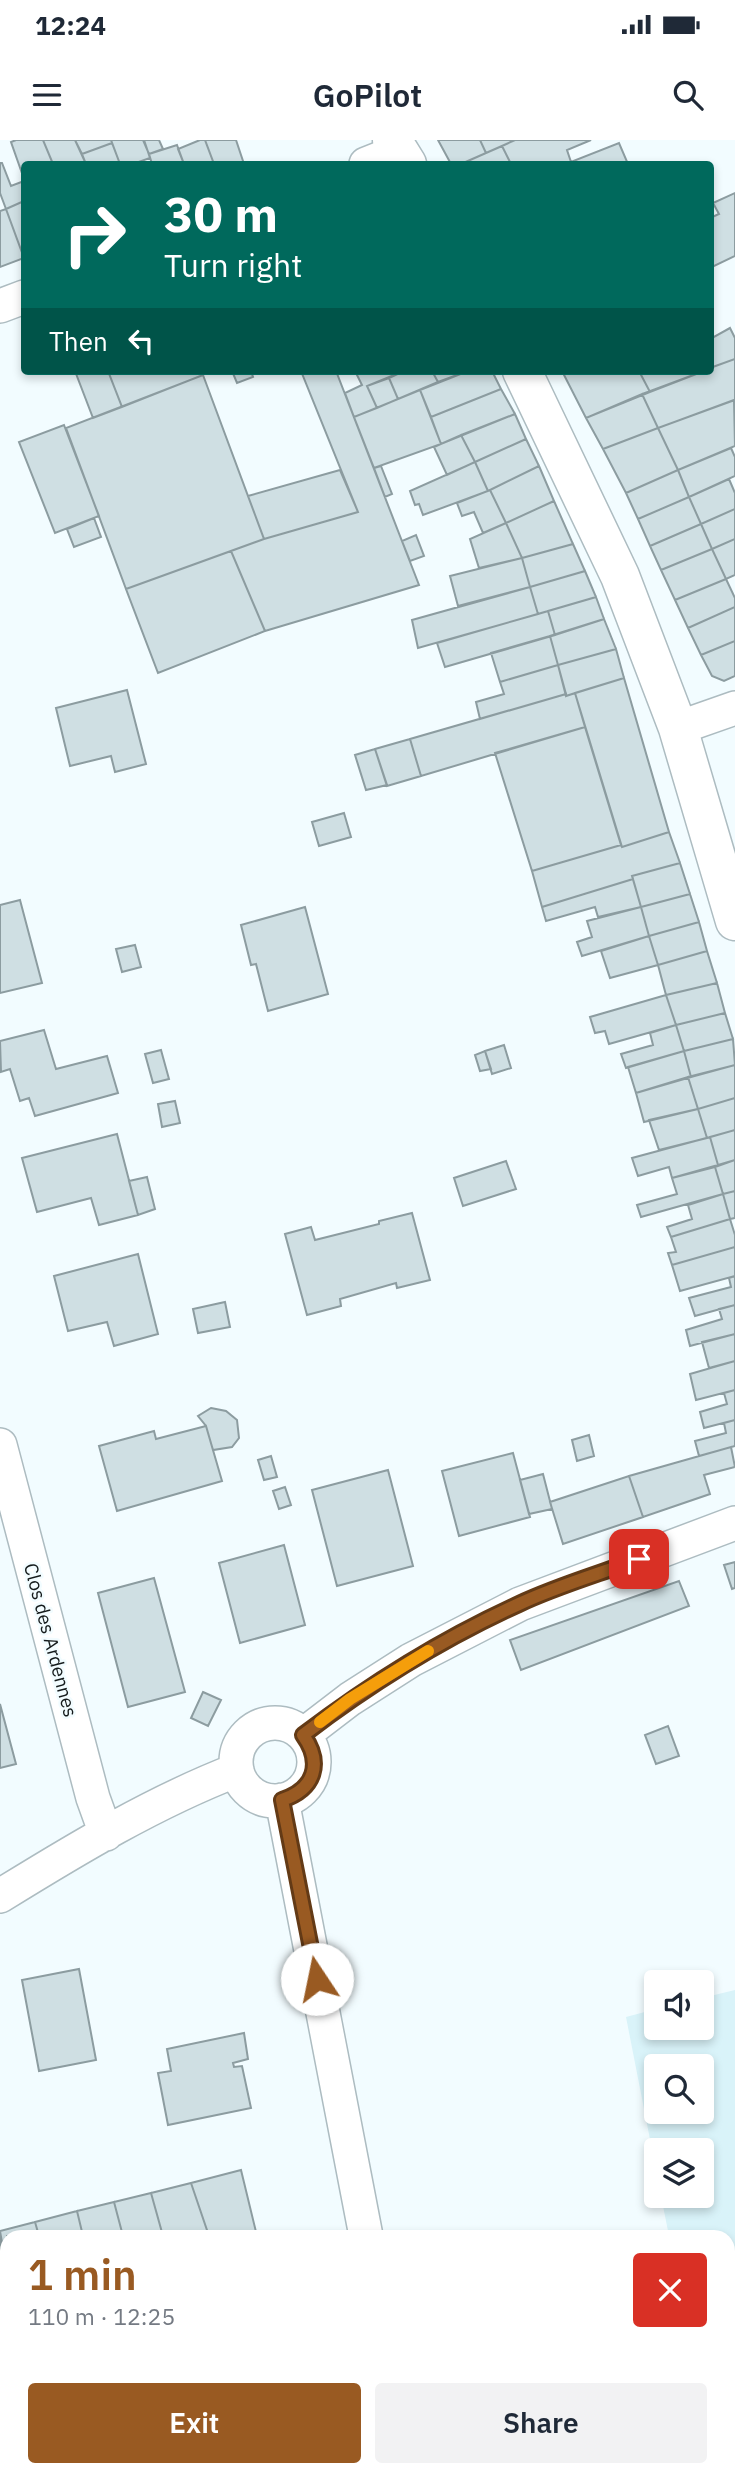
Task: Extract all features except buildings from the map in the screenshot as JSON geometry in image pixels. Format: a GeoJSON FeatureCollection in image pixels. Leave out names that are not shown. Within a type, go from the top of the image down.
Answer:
{"type":"FeatureCollection","features":[{"type":"Feature","properties":{"kind":"street"},"geometry":{"type":"LineString","coordinates":[[0,306],[21,298]]}},
{"type":"Feature","properties":{"kind":"street"},"geometry":{"type":"LineString","coordinates":[[524,375],[620,576],[678,728],[735,921]]}},
{"type":"Feature","properties":{"kind":"street"},"geometry":{"type":"LineString","coordinates":[[678,728],[735,708]]}},
{"type":"Feature","properties":{"kind":"street","name":"Clos des Ardennes"},"geometry":{"type":"LineString","coordinates":[[0,1445],[93,1798],[106,1834]]}},
{"type":"Feature","properties":{"kind":"street"},"geometry":{"type":"LineString","coordinates":[[303,1735],[350,1699],[411,1660],[520,1604],[735,1523]]}},
{"type":"Feature","properties":{"kind":"street"},"geometry":{"type":"LineString","coordinates":[[282,1723],[303,1735],[314,1756],[314,1768],[303,1789],[282,1800],[259,1797],[248,1790],[237,1770],[236,1757],[247,1735],[257,1727],[282,1723]]}},
{"type":"Feature","properties":{"kind":"street"},"geometry":{"type":"LineString","coordinates":[[0,1896],[190,1788],[237,1770]]}},
{"type":"Feature","properties":{"kind":"street"},"geometry":{"type":"LineString","coordinates":[[282,1800],[365,2230]]}},
{"type":"Feature","properties":{"kind":"shaded area"},"geometry":{"type":"Polygon","coordinates":[[[735,1990],[735,2230],[668,2230],[663,2208],[714,2208],[714,2138],[650,2138],[647,2124],[714,2124],[714,2054],[644,2054],[644,2109],[626,2017],[644,2012],[644,2040],[714,2040],[714,1995],[735,1990]]]}},
{"type":"Feature","properties":{"kind":"slow traffic"},"geometry":{"type":"LineString","coordinates":[[320,1722],[350,1699],[428,1651]]}},
{"type":"Feature","properties":{"kind":"route"},"geometry":{"type":"LineString","coordinates":[[317,1979],[282,1800],[303,1789],[314,1768],[314,1756],[303,1735],[350,1699],[411,1660],[520,1604],[639,1559]]}}]}
